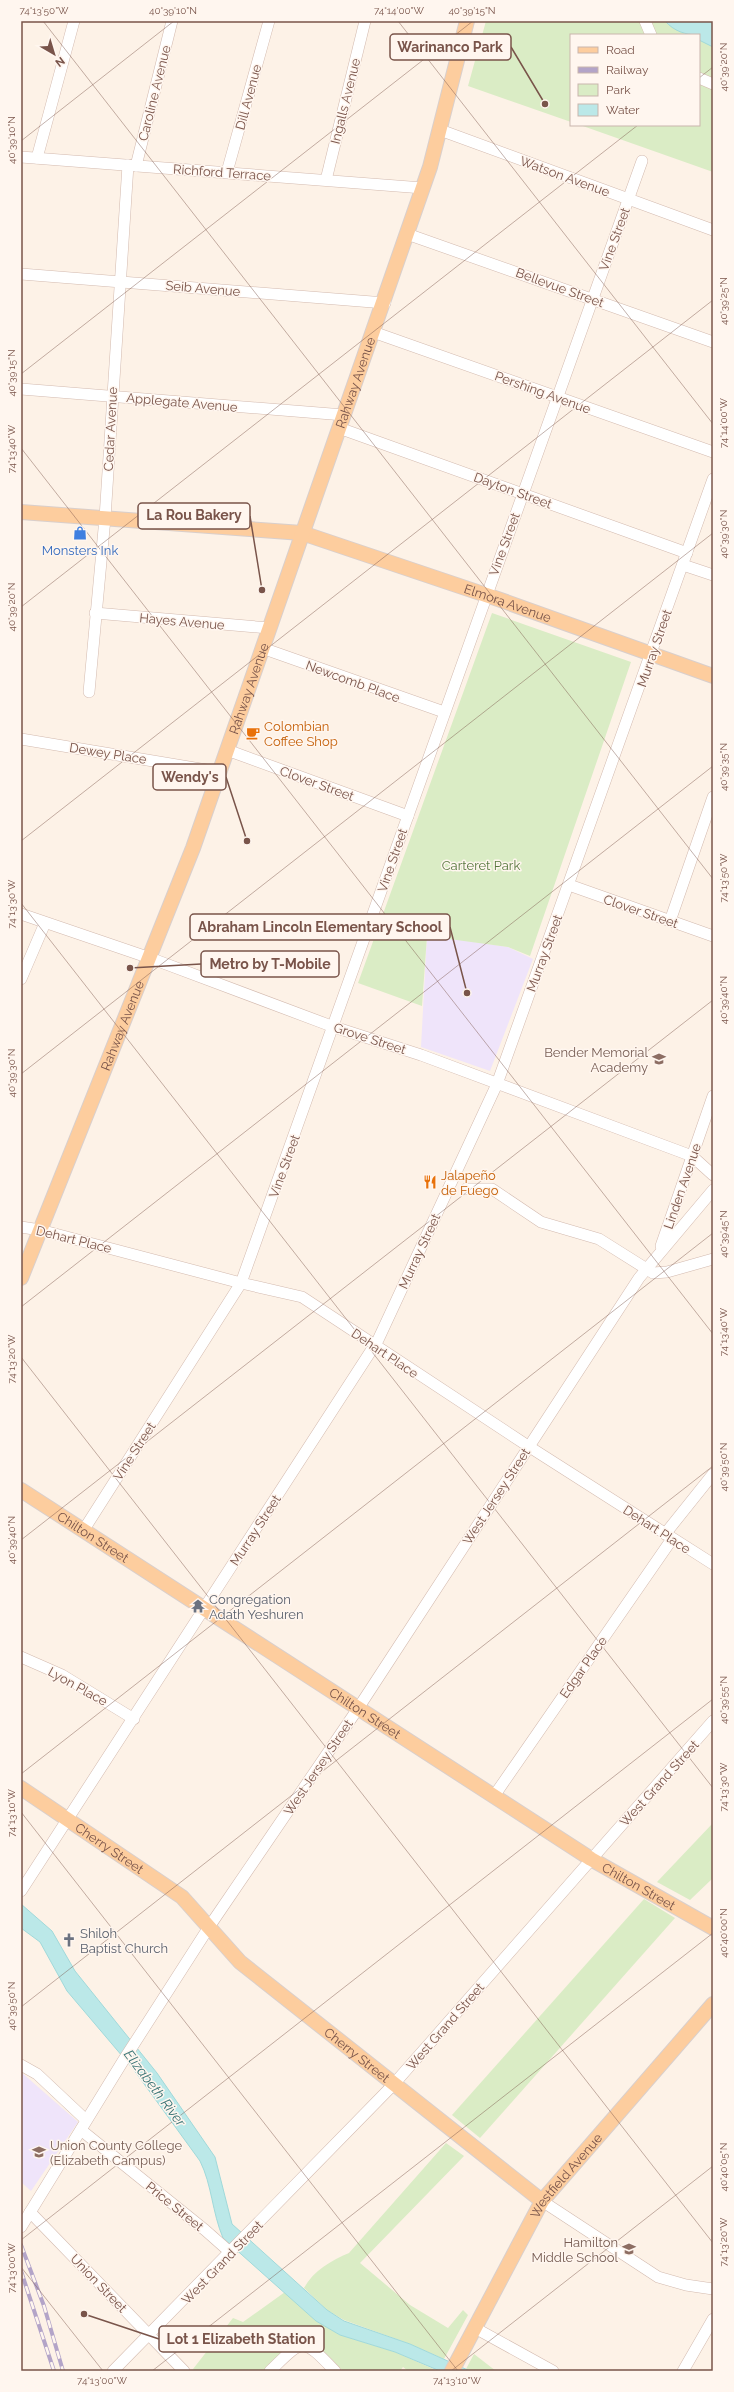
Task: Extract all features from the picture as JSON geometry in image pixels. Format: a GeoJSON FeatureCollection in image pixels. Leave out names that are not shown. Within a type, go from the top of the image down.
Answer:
{"type":"FeatureCollection","features":[{"type":"Feature","properties":{"kind":"main road","name":"Rahway Avenue"},"geometry":{"type":"LineString","coordinates":[[21,1278],[178,891],[302,533],[373,332],[385,303],[423,188],[440,130],[467,21]]}},
{"type":"Feature","properties":{"kind":"main road","name":"Elmora Avenue"},"geometry":{"type":"LineString","coordinates":[[21,512],[302,533],[486,595],[713,676]]}},
{"type":"Feature","properties":{"kind":"main road","name":"Chilton Street"},"geometry":{"type":"LineString","coordinates":[[21,1490],[204,1610],[359,1708],[415,1746],[591,1859],[648,1893],[713,1928]]}},
{"type":"Feature","properties":{"kind":"main road","name":"Cherry Street"},"geometry":{"type":"LineString","coordinates":[[21,1788],[182,1897],[240,1962],[393,2086],[542,2201]]}},
{"type":"Feature","properties":{"kind":"main road","name":"Westfield Avenue"},"geometry":{"type":"LineString","coordinates":[[454,2367],[542,2201],[713,2004]]}},
{"type":"Feature","properties":{"kind":"street"},"geometry":{"type":"LineString","coordinates":[[37,158],[74,21]]}},
{"type":"Feature","properties":{"kind":"street","name":"Caroline Avenue"},"geometry":{"type":"LineString","coordinates":[[132,165],[172,21]]}},
{"type":"Feature","properties":{"kind":"street","name":"Dill Avenue"},"geometry":{"type":"LineString","coordinates":[[227,172],[269,21]]}},
{"type":"Feature","properties":{"kind":"street","name":"Ingalls Avenue"},"geometry":{"type":"LineString","coordinates":[[326,180],[365,21]]}},
{"type":"Feature","properties":{"kind":"street"},"geometry":{"type":"LineString","coordinates":[[645,21],[651,34]]}},
{"type":"Feature","properties":{"kind":"street"},"geometry":{"type":"LineString","coordinates":[[700,78],[713,84]]}},
{"type":"Feature","properties":{"kind":"street","name":"Watson Avenue"},"geometry":{"type":"LineString","coordinates":[[440,130],[713,230]]}},
{"type":"Feature","properties":{"kind":"street","name":"Richford Terrace"},"geometry":{"type":"LineString","coordinates":[[21,157],[423,188]]}},
{"type":"Feature","properties":{"kind":"street","name":"Vine Street"},"geometry":{"type":"LineString","coordinates":[[83,1531],[242,1283],[334,1027],[444,712],[642,161]]}},
{"type":"Feature","properties":{"kind":"street","name":"Cedar Avenue"},"geometry":{"type":"LineString","coordinates":[[89,692],[95,613],[105,518],[111,396],[120,281],[132,165]]}},
{"type":"Feature","properties":{"kind":"street","name":"Bellevue Street"},"geometry":{"type":"LineString","coordinates":[[407,234],[713,342]]}},
{"type":"Feature","properties":{"kind":"street","name":"Seib Avenue"},"geometry":{"type":"LineString","coordinates":[[21,274],[385,303]]}},
{"type":"Feature","properties":{"kind":"street","name":"Pershing Avenue"},"geometry":{"type":"LineString","coordinates":[[373,332],[713,452]]}},
{"type":"Feature","properties":{"kind":"street","name":"Applegate Avenue"},"geometry":{"type":"LineString","coordinates":[[21,389],[111,396],[342,422]]}},
{"type":"Feature","properties":{"kind":"street","name":"Dayton Street"},"geometry":{"type":"LineString","coordinates":[[342,422],[523,494],[687,553]]}},
{"type":"Feature","properties":{"kind":"street","name":"Murray Street"},"geometry":{"type":"LineString","coordinates":[[21,1891],[68,1821],[374,1346],[497,1084],[652,654],[713,479]]}},
{"type":"Feature","properties":{"kind":"street"},"geometry":{"type":"LineString","coordinates":[[683,565],[713,575]]}},
{"type":"Feature","properties":{"kind":"street","name":"Hayes Avenue"},"geometry":{"type":"LineString","coordinates":[[95,613],[269,628]]}},
{"type":"Feature","properties":{"kind":"street","name":"Newcomb Place"},"geometry":{"type":"LineString","coordinates":[[262,648],[444,712]]}},
{"type":"Feature","properties":{"kind":"street","name":"Dewey Place"},"geometry":{"type":"LineString","coordinates":[[21,739],[219,772]]}},
{"type":"Feature","properties":{"kind":"street","name":"Clover Street"},"geometry":{"type":"LineString","coordinates":[[227,750],[408,816]]}},
{"type":"Feature","properties":{"kind":"street"},"geometry":{"type":"LineString","coordinates":[[670,921],[713,797]]}},
{"type":"Feature","properties":{"kind":"street","name":"Clover Street"},"geometry":{"type":"LineString","coordinates":[[569,885],[713,936]]}},
{"type":"Feature","properties":{"kind":"street","name":"Grove Street"},"geometry":{"type":"LineString","coordinates":[[21,914],[150,958],[334,1027],[421,1055],[692,1156],[713,1175]]}},
{"type":"Feature","properties":{"kind":"street"},"geometry":{"type":"LineString","coordinates":[[21,979],[45,923]]}},
{"type":"Feature","properties":{"kind":"street","name":"Linden Avenue"},"geometry":{"type":"LineString","coordinates":[[659,1252],[713,1096]]}},
{"type":"Feature","properties":{"kind":"street"},"geometry":{"type":"LineString","coordinates":[[466,1189],[492,1189],[541,1222],[599,1239],[645,1270],[660,1273],[713,1259]]}},
{"type":"Feature","properties":{"kind":"street","name":"West Jersey Street"},"geometry":{"type":"LineString","coordinates":[[21,2227],[123,2061],[209,1927],[359,1708],[528,1446],[645,1270],[713,1190]]}},
{"type":"Feature","properties":{"kind":"street","name":"Dehart Place"},"geometry":{"type":"LineString","coordinates":[[21,1227],[40,1230],[242,1283],[302,1297],[374,1346],[713,1564]]}},
{"type":"Feature","properties":{"kind":"street","name":"Edgar Place"},"geometry":{"type":"LineString","coordinates":[[494,1796],[669,1536],[713,1474]]}},
{"type":"Feature","properties":{"kind":"street","name":"Lyon Place"},"geometry":{"type":"LineString","coordinates":[[21,1658],[62,1675],[134,1719]]}},
{"type":"Feature","properties":{"kind":"street","name":"West Grand Street"},"geometry":{"type":"LineString","coordinates":[[113,2371],[150,2336],[393,2086],[713,1721]]}},
{"type":"Feature","properties":{"kind":"street","name":"Price Street"},"geometry":{"type":"LineString","coordinates":[[21,2065],[37,2074],[84,2125],[205,2230],[233,2251]]}},
{"type":"Feature","properties":{"kind":"street","name":"Cherry Street"},"geometry":{"type":"LineString","coordinates":[[542,2201],[658,2277],[675,2283],[713,2289]]}},
{"type":"Feature","properties":{"kind":"street","name":"Union Street"},"geometry":{"type":"LineString","coordinates":[[30,2212],[184,2371]]}},
{"type":"Feature","properties":{"kind":"street"},"geometry":{"type":"LineString","coordinates":[[683,2371],[713,2319]]}},
{"type":"Feature","properties":{"kind":"street"},"geometry":{"type":"LineString","coordinates":[[475,2328],[553,2371]]}},
{"type":"Feature","properties":{"kind":"street"},"geometry":{"type":"LineString","coordinates":[[270,2371],[295,2347],[304,2346],[312,2348],[335,2371]]}},
{"type":"Feature","properties":{"kind":"shaded area"},"geometry":{"type":"Polygon","coordinates":[[[427,935],[508,947],[533,959],[490,1071],[421,1047],[427,935]]]}},
{"type":"Feature","properties":{"kind":"shaded area","name":"Union County College (Elizabeth Campus)"},"geometry":{"type":"Polygon","coordinates":[[[21,2072],[78,2122],[31,2191],[21,2182],[21,2072]]]}},
{"type":"Feature","properties":{"kind":"green space"},"geometry":{"type":"Polygon","coordinates":[[[486,21],[713,21],[713,172],[583,126],[700,126],[700,34],[570,34],[570,122],[468,86],[486,21]]]}},
{"type":"Feature","properties":{"kind":"green space","name":"Carteret Park"},"geometry":{"type":"Polygon","coordinates":[[[492,613],[631,662],[530,956],[508,947],[427,936],[422,1006],[358,983],[492,613]]]}},
{"type":"Feature","properties":{"kind":"green space"},"geometry":{"type":"Polygon","coordinates":[[[713,1823],[713,1878],[690,1900],[657,1882],[713,1823]]]}},
{"type":"Feature","properties":{"kind":"green space"},"geometry":{"type":"Polygon","coordinates":[[[644,1899],[675,1918],[480,2138],[452,2115],[644,1899]]]}},
{"type":"Feature","properties":{"kind":"green space"},"geometry":{"type":"Polygon","coordinates":[[[446,2143],[464,2156],[360,2263],[410,2305],[448,2328],[463,2310],[468,2315],[444,2359],[410,2344],[344,2320],[327,2310],[304,2288],[312,2276],[318,2271],[336,2259],[349,2253],[446,2143]]]}},
{"type":"Feature","properties":{"kind":"green space"},"geometry":{"type":"Polygon","coordinates":[[[285,2292],[316,2321],[340,2335],[395,2352],[438,2371],[408,2371],[403,2367],[400,2371],[343,2371],[317,2346],[304,2341],[296,2340],[264,2371],[195,2371],[193,2369],[233,2318],[243,2322],[285,2292]]]}},
{"type":"Feature","properties":{"kind":"green space"},"geometry":{"type":"Polygon","coordinates":[[[474,2354],[496,2371],[470,2371],[466,2369],[474,2354]]]}},
{"type":"Feature","properties":{"kind":"water"},"geometry":{"type":"Polygon","coordinates":[[[665,21],[713,21],[713,47],[700,40],[700,34],[680,32],[665,21]]]}},
{"type":"Feature","properties":{"kind":"water","name":"Elizabeth River"},"geometry":{"type":"Polygon","coordinates":[[[21,1904],[52,1931],[75,1971],[157,2073],[215,2157],[232,2224],[327,2310],[344,2321],[410,2344],[470,2371],[440,2371],[395,2352],[340,2335],[316,2321],[223,2238],[216,2218],[207,2180],[200,2161],[134,2070],[67,1991],[40,1942],[21,1928],[21,1904]]]}},
{"type":"Feature","properties":{"kind":"railway"},"geometry":{"type":"LineString","coordinates":[[21,2245],[44,2306],[63,2371]]}},
{"type":"Feature","properties":{"kind":"railway"},"geometry":{"type":"LineString","coordinates":[[21,2271],[54,2371]]}},
{"type":"Feature","properties":{"kind":"place","name":"Warinanco Park"},"geometry":{"type":"Point","coordinates":[545,104]}},
{"type":"Feature","properties":{"kind":"place","name":"Monsters Ink"},"geometry":{"type":"Point","coordinates":[80,533]}},
{"type":"Feature","properties":{"kind":"place","name":"La Rou Bakery"},"geometry":{"type":"Point","coordinates":[262,590]}},
{"type":"Feature","properties":{"kind":"place","name":"Colombian Coffee Shop"},"geometry":{"type":"Point","coordinates":[253,733]}},
{"type":"Feature","properties":{"kind":"place","name":"Wendy's"},"geometry":{"type":"Point","coordinates":[247,841]}},
{"type":"Feature","properties":{"kind":"place","name":"Metro by T-Mobile"},"geometry":{"type":"Point","coordinates":[130,968]}},
{"type":"Feature","properties":{"kind":"place","name":"Abraham Lincoln Elementary School"},"geometry":{"type":"Point","coordinates":[467,993]}},
{"type":"Feature","properties":{"kind":"place","name":"Bender Memorial Academy"},"geometry":{"type":"Point","coordinates":[659,1059]}},
{"type":"Feature","properties":{"kind":"place","name":"Jalapeño de Fuego"},"geometry":{"type":"Point","coordinates":[430,1182]}},
{"type":"Feature","properties":{"kind":"place","name":"Congregation Adath Yeshuren"},"geometry":{"type":"Point","coordinates":[198,1606]}},
{"type":"Feature","properties":{"kind":"place","name":"Shiloh Baptist Church"},"geometry":{"type":"Point","coordinates":[69,1940]}},
{"type":"Feature","properties":{"kind":"place","name":"Union County College (Elizabeth Campus)"},"geometry":{"type":"Point","coordinates":[39,2152]}},
{"type":"Feature","properties":{"kind":"place","name":"Hamilton Middle School"},"geometry":{"type":"Point","coordinates":[629,2249]}},
{"type":"Feature","properties":{"kind":"place","name":"Lot 1 Elizabeth Station"},"geometry":{"type":"Point","coordinates":[84,2314]}}]}
